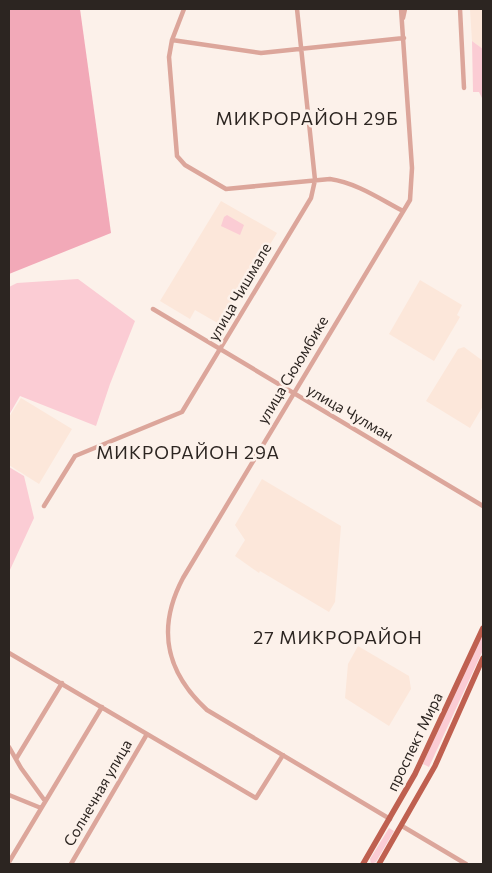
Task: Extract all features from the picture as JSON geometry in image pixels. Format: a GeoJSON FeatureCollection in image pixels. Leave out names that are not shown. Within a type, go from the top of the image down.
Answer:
{"type":"FeatureCollection","features":[{"type":"Feature","properties":{"kind":"main road","name":"проспект Мира"},"geometry":{"type":"LineString","coordinates":[[363,864],[416,774],[483,628]]}},
{"type":"Feature","properties":{"kind":"main road","name":"проспект Мира"},"geometry":{"type":"LineString","coordinates":[[379,864],[427,780],[483,658]]}},
{"type":"Feature","properties":{"kind":"main road"},"geometry":{"type":"LineString","coordinates":[[416,774],[419,770],[424,771],[428,775],[427,780]]}},
{"type":"Feature","properties":{"kind":"main road"},"geometry":{"type":"LineString","coordinates":[[390,819],[402,826]]}},
{"type":"Feature","properties":{"kind":"main road"},"geometry":{"type":"LineString","coordinates":[[367,857],[367,864]]}},
{"type":"Feature","properties":{"kind":"street"},"geometry":{"type":"LineString","coordinates":[[184,9],[172,40],[168,70],[177,156],[186,165],[226,188],[330,179],[351,184],[403,212]]}},
{"type":"Feature","properties":{"kind":"street","name":"улица Чишмале"},"geometry":{"type":"LineString","coordinates":[[44,506],[75,456],[182,412],[311,198],[315,180],[298,9]]}},
{"type":"Feature","properties":{"kind":"street","name":"улица Сююмбике"},"geometry":{"type":"LineString","coordinates":[[390,819],[207,710],[194,698],[175,671],[169,650],[167,626],[170,610],[183,578],[403,212],[412,191],[401,9]]}},
{"type":"Feature","properties":{"kind":"street"},"geometry":{"type":"LineString","coordinates":[[402,22],[405,9]]}},
{"type":"Feature","properties":{"kind":"street"},"geometry":{"type":"LineString","coordinates":[[460,9],[464,88]]}},
{"type":"Feature","properties":{"kind":"street"},"geometry":{"type":"LineString","coordinates":[[172,40],[261,52],[404,38]]}},
{"type":"Feature","properties":{"kind":"street","name":"улица Чулман"},"geometry":{"type":"LineString","coordinates":[[153,309],[483,506]]}},
{"type":"Feature","properties":{"kind":"street","name":"Солнечная улица"},"geometry":{"type":"LineString","coordinates":[[9,653],[256,798],[283,755]]}},
{"type":"Feature","properties":{"kind":"street"},"geometry":{"type":"LineString","coordinates":[[16,759],[62,684]]}},
{"type":"Feature","properties":{"kind":"street"},"geometry":{"type":"LineString","coordinates":[[9,862],[102,706]]}},
{"type":"Feature","properties":{"kind":"street","name":"Солнечная улица"},"geometry":{"type":"LineString","coordinates":[[71,864],[147,734]]}},
{"type":"Feature","properties":{"kind":"street"},"geometry":{"type":"LineString","coordinates":[[9,747],[45,801]]}},
{"type":"Feature","properties":{"kind":"street"},"geometry":{"type":"LineString","coordinates":[[9,795],[41,808]]}},
{"type":"Feature","properties":{"kind":"street"},"geometry":{"type":"LineString","coordinates":[[402,826],[466,864]]}},
{"type":"Feature","properties":{"kind":"shaded area"},"geometry":{"type":"Polygon","coordinates":[[[9,9],[80,9],[111,233],[9,274],[9,9]]]}},
{"type":"Feature","properties":{"kind":"shaded area"},"geometry":{"type":"Polygon","coordinates":[[[470,9],[483,9],[483,49],[472,41],[470,9]]]}},
{"type":"Feature","properties":{"kind":"shaded area"},"geometry":{"type":"Polygon","coordinates":[[[472,41],[483,49],[483,100],[479,92],[473,92],[472,41]]]}},
{"type":"Feature","properties":{"kind":"shaded area"},"geometry":{"type":"Polygon","coordinates":[[[221,201],[277,233],[221,325],[195,310],[190,319],[160,301],[221,201]]]}},
{"type":"Feature","properties":{"kind":"shaded area"},"geometry":{"type":"Polygon","coordinates":[[[227,215],[244,225],[240,235],[221,226],[224,217],[227,215]]]}},
{"type":"Feature","properties":{"kind":"shaded area"},"geometry":{"type":"Polygon","coordinates":[[[78,279],[135,321],[96,426],[20,396],[9,415],[9,287],[17,283],[78,279]]]}},
{"type":"Feature","properties":{"kind":"shaded area"},"geometry":{"type":"Polygon","coordinates":[[[420,280],[462,305],[457,315],[460,317],[434,361],[389,334],[420,280]]]}},
{"type":"Feature","properties":{"kind":"shaded area"},"geometry":{"type":"Polygon","coordinates":[[[464,347],[483,361],[483,406],[470,428],[426,401],[458,349],[464,347]]]}},
{"type":"Feature","properties":{"kind":"shaded area"},"geometry":{"type":"Polygon","coordinates":[[[21,398],[72,429],[39,484],[9,465],[9,417],[21,398]]]}},
{"type":"Feature","properties":{"kind":"shaded area"},"geometry":{"type":"Polygon","coordinates":[[[9,467],[24,476],[34,518],[9,572],[9,467]]]}},
{"type":"Feature","properties":{"kind":"shaded area"},"geometry":{"type":"Polygon","coordinates":[[[262,479],[341,526],[335,602],[329,612],[260,571],[259,573],[235,556],[245,540],[235,525],[262,479]]]}},
{"type":"Feature","properties":{"kind":"shaded area"},"geometry":{"type":"Polygon","coordinates":[[[483,632],[483,650],[429,767],[423,764],[448,705],[483,632]]]}},
{"type":"Feature","properties":{"kind":"shaded area"},"geometry":{"type":"Polygon","coordinates":[[[358,646],[409,676],[411,689],[389,726],[345,698],[348,664],[358,646]]]}},
{"type":"Feature","properties":{"kind":"shaded area"},"geometry":{"type":"Polygon","coordinates":[[[389,828],[394,831],[376,862],[371,864],[370,859],[389,828]]]}},
{"type":"Feature","properties":{"kind":"district","name":"МИКРОРАЙОН 29Б"},"geometry":{"type":"Point","coordinates":[307,119]}},
{"type":"Feature","properties":{"kind":"district","name":"МИКРОРАЙОН 29А"},"geometry":{"type":"Point","coordinates":[188,453]}},
{"type":"Feature","properties":{"kind":"district","name":"27 МИКРОРАЙОН"},"geometry":{"type":"Point","coordinates":[338,638]}}]}
